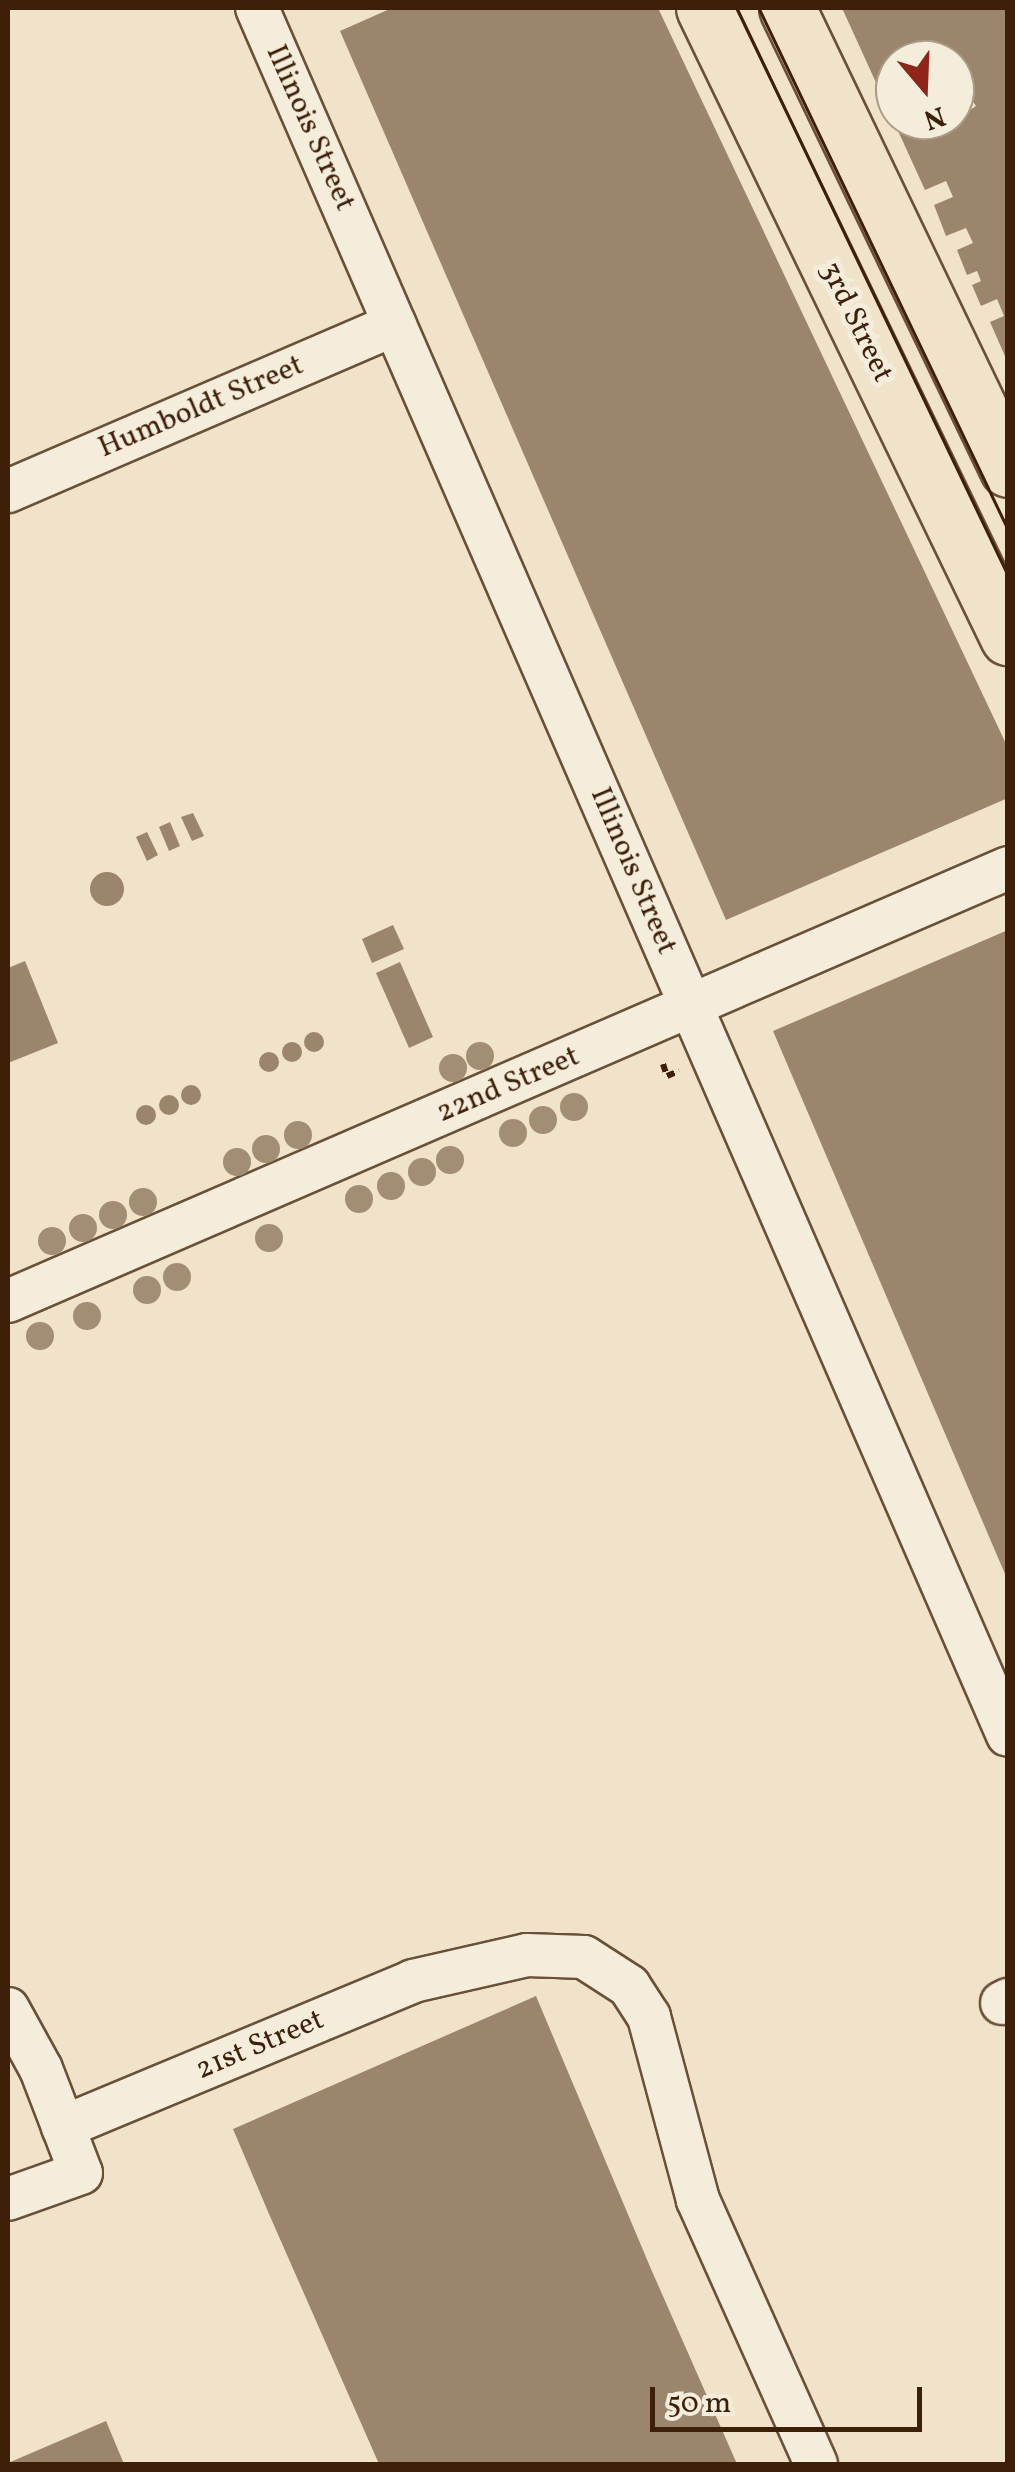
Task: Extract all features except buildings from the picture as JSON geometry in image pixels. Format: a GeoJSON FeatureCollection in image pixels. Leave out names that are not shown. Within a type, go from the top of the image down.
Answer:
{"type":"FeatureCollection","features":[{"type":"Feature","properties":{"kind":"main road","name":"3rd Street"},"geometry":{"type":"LineString","coordinates":[[704,8],[1008,636]]}},
{"type":"Feature","properties":{"kind":"main road"},"geometry":{"type":"LineString","coordinates":[[787,8],[1008,469]]}},
{"type":"Feature","properties":{"kind":"street","name":"Illinois Street"},"geometry":{"type":"LineString","coordinates":[[268,11],[395,324],[1008,1735]]}},
{"type":"Feature","properties":{"kind":"street","name":"Humboldt Street"},"geometry":{"type":"LineString","coordinates":[[8,491],[395,324]]}},
{"type":"Feature","properties":{"kind":"street","name":"22nd Street"},"geometry":{"type":"LineString","coordinates":[[8,1301],[1008,868]]}},
{"type":"Feature","properties":{"kind":"street","name":"21st Street"},"geometry":{"type":"LineString","coordinates":[[63,2127],[413,1982],[527,1955],[584,1957],[630,1986],[650,2017],[698,2200],[816,2464]]}},
{"type":"Feature","properties":{"kind":"street"},"geometry":{"type":"LineString","coordinates":[[8,2009],[81,2172],[8,2199]]}},
{"type":"Feature","properties":{"kind":"path"},"geometry":{"type":"LineString","coordinates":[[663,1064],[667,1076],[685,1069]]}},
{"type":"Feature","properties":{"kind":"tram line"},"geometry":{"type":"LineString","coordinates":[[737,8],[1008,575]]}},
{"type":"Feature","properties":{"kind":"tram line"},"geometry":{"type":"LineString","coordinates":[[759,8],[1008,529]]}}]}
